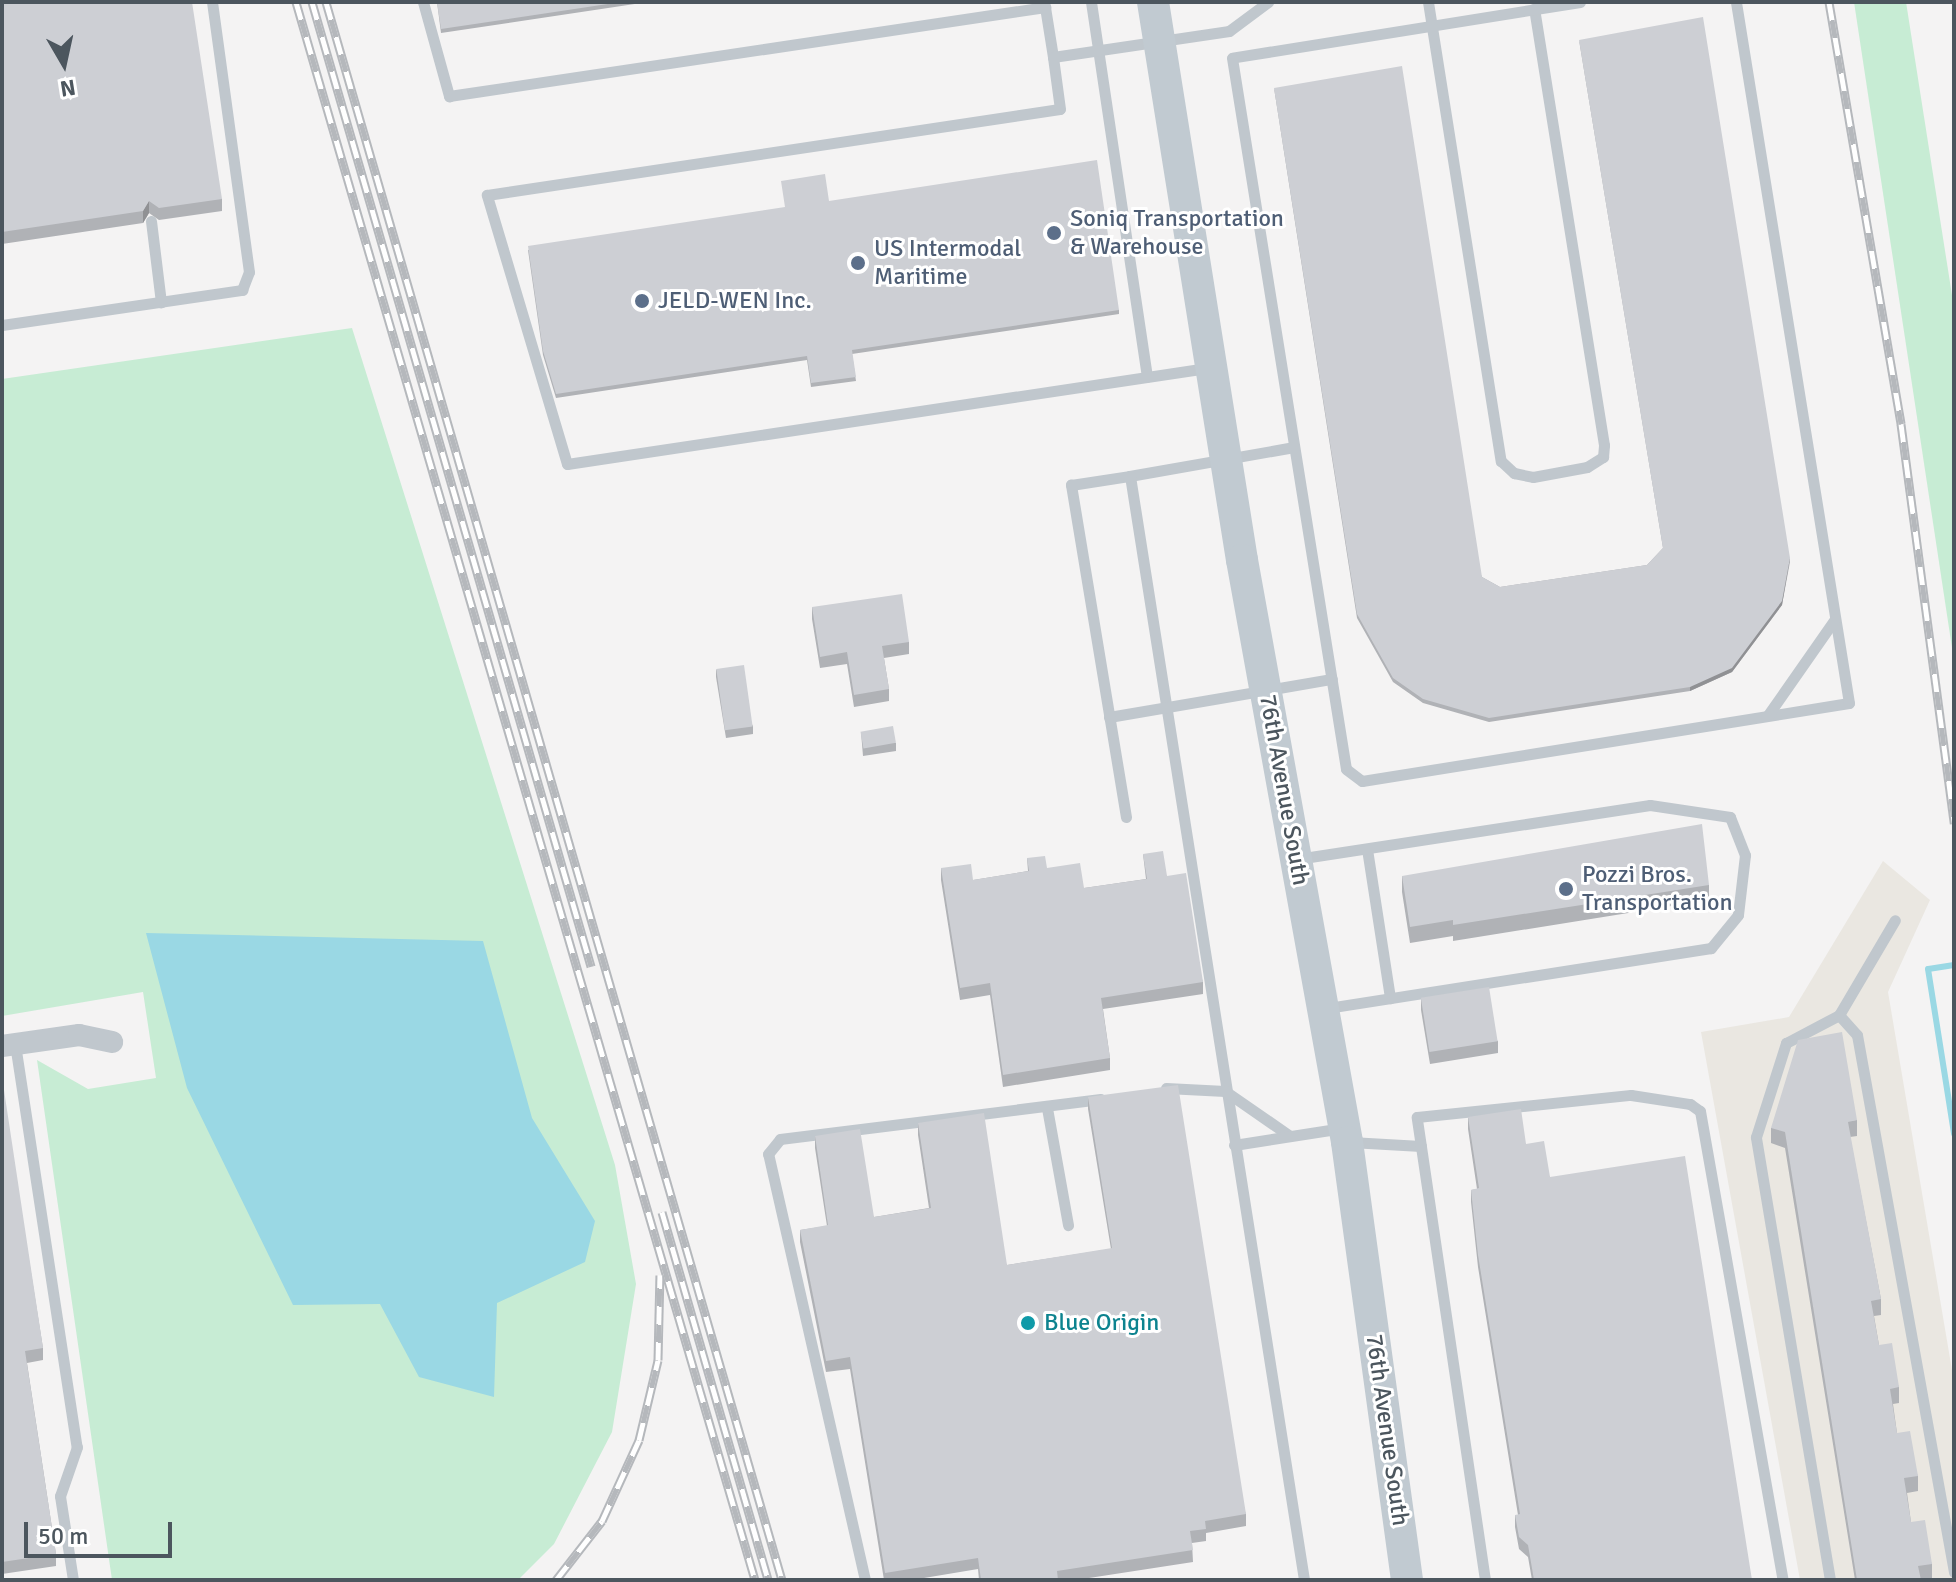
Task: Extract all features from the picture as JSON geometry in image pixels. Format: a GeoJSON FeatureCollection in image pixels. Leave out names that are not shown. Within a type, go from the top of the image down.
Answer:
{"type":"FeatureCollection","features":[{"type":"Feature","properties":{"kind":"street","name":"76th Avenue South"},"geometry":{"type":"LineString","coordinates":[[1153,2],[1226,458],[1345,1135],[1407,1580]]}},
{"type":"Feature","properties":{"kind":"street"},"geometry":{"type":"LineString","coordinates":[[8,1045],[79,1035],[112,1042]]}},
{"type":"Feature","properties":{"kind":"lane"},"geometry":{"type":"LineString","coordinates":[[2,325],[242,290],[249,272],[212,2]]}},
{"type":"Feature","properties":{"kind":"lane"},"geometry":{"type":"LineString","coordinates":[[423,2],[449,96],[1045,7],[1060,109],[487,195],[567,464],[1211,367]]}},
{"type":"Feature","properties":{"kind":"lane"},"geometry":{"type":"LineString","coordinates":[[1091,2],[1147,377]]}},
{"type":"Feature","properties":{"kind":"lane"},"geometry":{"type":"LineString","coordinates":[[1053,57],[1229,31],[1268,2]]}},
{"type":"Feature","properties":{"kind":"lane"},"geometry":{"type":"LineString","coordinates":[[1428,2],[1501,461],[1514,473],[1533,477],[1587,467],[1603,457],[1604,445],[1534,9]]}},
{"type":"Feature","properties":{"kind":"lane"},"geometry":{"type":"LineString","coordinates":[[1580,2],[1232,58],[1346,769],[1362,781],[1849,703],[1736,2]]}},
{"type":"Feature","properties":{"kind":"lane"},"geometry":{"type":"LineString","coordinates":[[151,221],[161,302]]}},
{"type":"Feature","properties":{"kind":"lane"},"geometry":{"type":"LineString","coordinates":[[1126,817],[1071,485],[1294,447]]}},
{"type":"Feature","properties":{"kind":"lane"},"geometry":{"type":"LineString","coordinates":[[1130,476],[1304,1580]]}},
{"type":"Feature","properties":{"kind":"lane"},"geometry":{"type":"LineString","coordinates":[[1768,715],[1835,619]]}},
{"type":"Feature","properties":{"kind":"lane"},"geometry":{"type":"LineString","coordinates":[[1109,717],[1332,679]]}},
{"type":"Feature","properties":{"kind":"lane"},"geometry":{"type":"LineString","coordinates":[[1297,859],[1650,805],[1730,817],[1745,855],[1738,915],[1711,948],[1323,1009]]}},
{"type":"Feature","properties":{"kind":"lane"},"geometry":{"type":"LineString","coordinates":[[1367,849],[1390,998]]}},
{"type":"Feature","properties":{"kind":"lane"},"geometry":{"type":"LineString","coordinates":[[1830,1580],[1756,1137],[1786,1043],[1839,1015],[1895,920]]}},
{"type":"Feature","properties":{"kind":"lane"},"geometry":{"type":"LineString","coordinates":[[1839,1015],[1857,1035],[1954,1572]]}},
{"type":"Feature","properties":{"kind":"lane"},"geometry":{"type":"LineString","coordinates":[[8,1045],[77,1447],[60,1496],[73,1580]]}},
{"type":"Feature","properties":{"kind":"lane"},"geometry":{"type":"LineString","coordinates":[[1153,1090],[1195,1086],[1225,1091],[1290,1136]]}},
{"type":"Feature","properties":{"kind":"lane"},"geometry":{"type":"LineString","coordinates":[[865,1580],[768,1154],[780,1139],[949,1115],[1047,1108],[1123,1095]]}},
{"type":"Feature","properties":{"kind":"lane"},"geometry":{"type":"LineString","coordinates":[[1485,1580],[1417,1117],[1631,1095],[1677,1103],[1700,1111],[1783,1580]]}},
{"type":"Feature","properties":{"kind":"lane"},"geometry":{"type":"LineString","coordinates":[[1047,1108],[1068,1225]]}},
{"type":"Feature","properties":{"kind":"lane"},"geometry":{"type":"LineString","coordinates":[[1234,1145],[1290,1136],[1345,1135],[1421,1146]]}},
{"type":"Feature","properties":{"kind":"shaded area"},"geometry":{"type":"Polygon","coordinates":[[[1883,861],[1930,900],[1888,992],[1954,1382],[1954,1580],[1800,1580],[1701,1032],[1789,1017],[1883,861]]]}},
{"type":"Feature","properties":{"kind":"green space"},"geometry":{"type":"Polygon","coordinates":[[[1854,2],[1906,2],[1954,308],[1954,661],[1854,2]]]}},
{"type":"Feature","properties":{"kind":"green space"},"geometry":{"type":"Polygon","coordinates":[[[352,328],[615,1165],[636,1284],[612,1432],[554,1544],[518,1580],[112,1580],[37,1060],[88,1089],[156,1078],[143,992],[2,1016],[2,379],[352,328]]]}},
{"type":"Feature","properties":{"kind":"water"},"geometry":{"type":"Polygon","coordinates":[[[146,933],[483,941],[532,1118],[595,1221],[585,1262],[497,1303],[494,1397],[419,1377],[380,1304],[293,1305],[187,1088],[146,933]]]}},
{"type":"Feature","properties":{"kind":"building"},"geometry":{"type":"Polygon","coordinates":[[[2,2],[192,2],[222,199],[159,208],[149,201],[143,211],[2,232],[2,2]]]}},
{"type":"Feature","properties":{"kind":"building"},"geometry":{"type":"Polygon","coordinates":[[[437,2],[621,2],[441,29],[437,2]]]}},
{"type":"Feature","properties":{"kind":"building"},"geometry":{"type":"Polygon","coordinates":[[[1703,17],[1790,558],[1782,601],[1732,668],[1690,687],[1489,718],[1423,699],[1393,678],[1357,614],[1274,88],[1402,66],[1482,577],[1500,587],[1647,565],[1663,548],[1579,40],[1703,17]]]}},
{"type":"Feature","properties":{"kind":"building"},"geometry":{"type":"Polygon","coordinates":[[[1097,160],[1119,310],[852,350],[856,377],[811,383],[807,356],[556,394],[543,351],[528,246],[785,207],[781,181],[825,174],[829,201],[1097,160]]]}},
{"type":"Feature","properties":{"kind":"building"},"geometry":{"type":"Polygon","coordinates":[[[902,594],[909,642],[882,646],[889,689],[854,695],[847,652],[820,657],[812,607],[902,594]]]}},
{"type":"Feature","properties":{"kind":"building"},"geometry":{"type":"Polygon","coordinates":[[[744,665],[753,726],[725,730],[716,669],[744,665]]]}},
{"type":"Feature","properties":{"kind":"building"},"geometry":{"type":"Polygon","coordinates":[[[893,726],[896,743],[863,748],[861,732],[893,726]]]}},
{"type":"Feature","properties":{"kind":"building","name":"Pozzi Bros. Transportation"},"geometry":{"type":"Polygon","coordinates":[[[1702,824],[1709,885],[1453,925],[1453,920],[1410,927],[1402,876],[1702,824]]]}},
{"type":"Feature","properties":{"kind":"building"},"geometry":{"type":"Polygon","coordinates":[[[1163,851],[1167,876],[1186,873],[1203,982],[1101,998],[1110,1058],[1003,1075],[990,983],[960,988],[941,868],[971,864],[973,880],[1029,871],[1027,858],[1045,856],[1047,868],[1080,863],[1084,888],[1147,879],[1143,854],[1163,851]]]}},
{"type":"Feature","properties":{"kind":"building"},"geometry":{"type":"Polygon","coordinates":[[[1489,987],[1498,1041],[1429,1052],[1421,998],[1489,987]]]}},
{"type":"Feature","properties":{"kind":"building"},"geometry":{"type":"Polygon","coordinates":[[[1842,1032],[1857,1120],[1848,1122],[1881,1299],[1871,1301],[1879,1345],[1892,1343],[1899,1387],[1890,1389],[1897,1433],[1910,1431],[1918,1476],[1904,1478],[1911,1522],[1925,1520],[1932,1564],[1918,1566],[1921,1580],[1857,1580],[1785,1132],[1771,1128],[1798,1040],[1842,1032]]]}},
{"type":"Feature","properties":{"kind":"building","name":"Blue Origin"},"geometry":{"type":"Polygon","coordinates":[[[1178,1085],[1246,1514],[1205,1521],[1206,1529],[1190,1531],[1193,1550],[1057,1571],[1058,1580],[981,1580],[978,1558],[885,1573],[850,1357],[826,1361],[800,1230],[828,1225],[815,1136],[860,1129],[874,1217],[931,1208],[918,1123],[984,1113],[1007,1265],[1112,1248],[1088,1097],[1178,1085]]]}},
{"type":"Feature","properties":{"kind":"building"},"geometry":{"type":"Polygon","coordinates":[[[2,1090],[43,1348],[25,1351],[56,1554],[2,1562],[2,1090]]]}},
{"type":"Feature","properties":{"kind":"building"},"geometry":{"type":"Polygon","coordinates":[[[1521,1109],[1526,1144],[1544,1141],[1550,1177],[1685,1156],[1752,1580],[1534,1580],[1528,1545],[1519,1537],[1515,1515],[1520,1514],[1478,1255],[1471,1190],[1479,1188],[1468,1117],[1521,1109]]]}},
{"type":"Feature","properties":{"kind":"waterway"},"geometry":{"type":"LineString","coordinates":[[1954,965],[1928,969],[1954,1134]]}},
{"type":"Feature","properties":{"kind":"railway"},"geometry":{"type":"LineString","coordinates":[[296,2],[755,1580]]}},
{"type":"Feature","properties":{"kind":"railway"},"geometry":{"type":"LineString","coordinates":[[312,2],[591,966]]}},
{"type":"Feature","properties":{"kind":"railway"},"geometry":{"type":"LineString","coordinates":[[326,2],[782,1580]]}},
{"type":"Feature","properties":{"kind":"railway"},"geometry":{"type":"LineString","coordinates":[[1829,2],[1901,424],[1954,823]]}},
{"type":"Feature","properties":{"kind":"railway"},"geometry":{"type":"LineString","coordinates":[[662,1212],[768,1580]]}},
{"type":"Feature","properties":{"kind":"railway"},"geometry":{"type":"LineString","coordinates":[[556,1580],[602,1521],[639,1440],[658,1360],[660,1275]]}},
{"type":"Feature","properties":{"kind":"place","name":"Soniq Transportation & Warehouse"},"geometry":{"type":"Point","coordinates":[1054,233]}},
{"type":"Feature","properties":{"kind":"place","name":"US Intermodal Maritime"},"geometry":{"type":"Point","coordinates":[858,263]}},
{"type":"Feature","properties":{"kind":"place","name":"JELD-WEN Inc."},"geometry":{"type":"Point","coordinates":[642,301]}},
{"type":"Feature","properties":{"kind":"place","name":"Pozzi Bros. Transportation"},"geometry":{"type":"Point","coordinates":[1566,889]}},
{"type":"Feature","properties":{"kind":"place","name":"Blue Origin"},"geometry":{"type":"Point","coordinates":[1028,1323]}}]}
